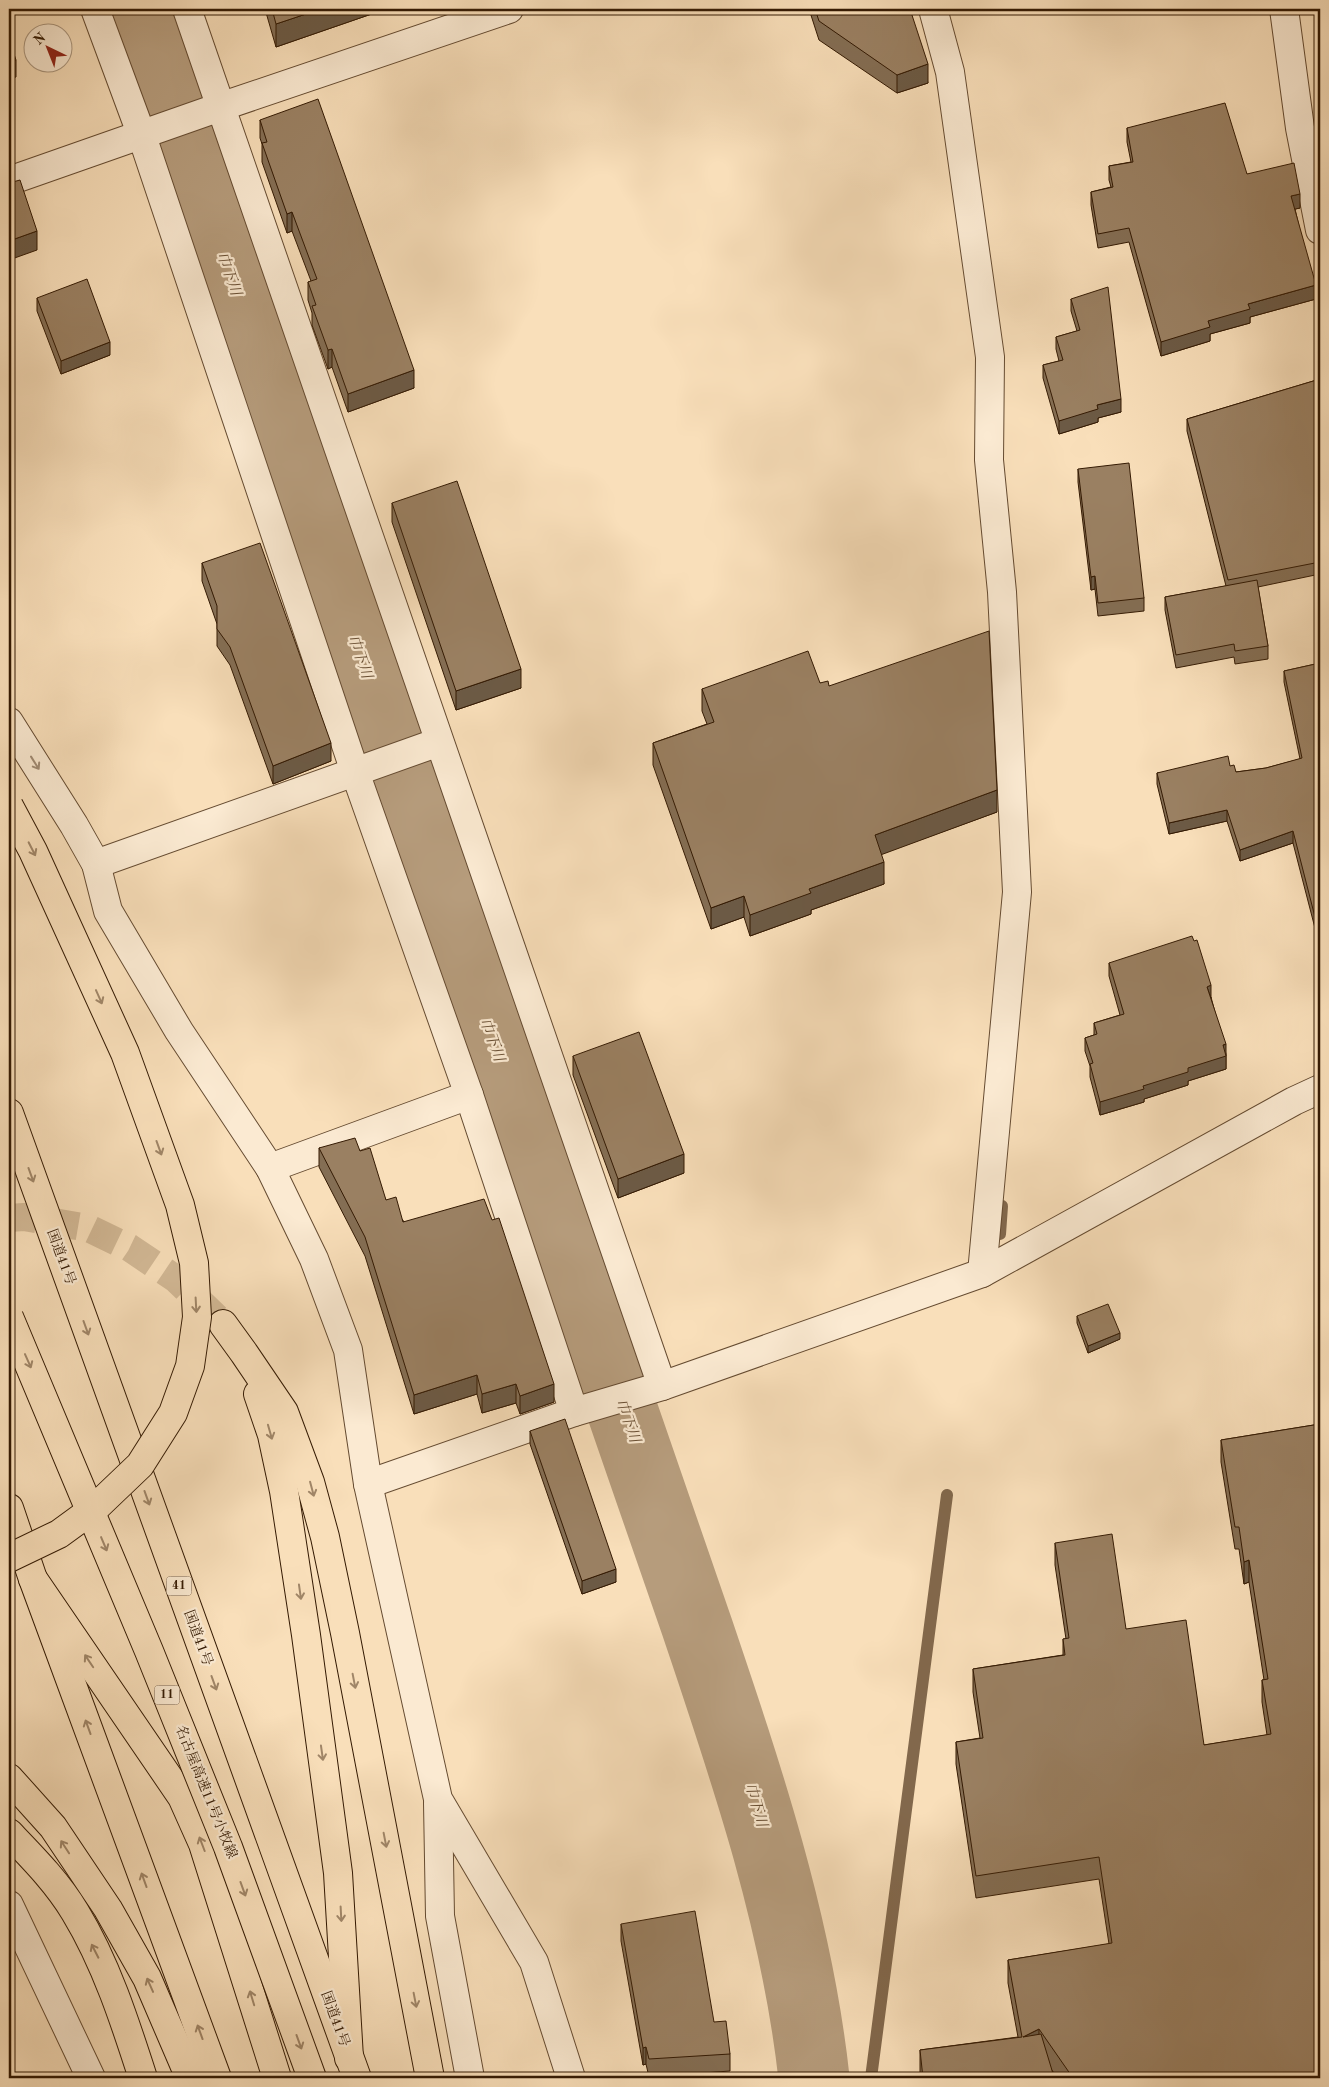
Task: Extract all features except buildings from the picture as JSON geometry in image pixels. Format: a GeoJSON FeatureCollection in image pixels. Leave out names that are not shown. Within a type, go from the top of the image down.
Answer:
{"type":"FeatureCollection","features":[{"type":"Feature","properties":{"kind":"highway"},"geometry":{"type":"LineString","coordinates":[[9,806],[33,851],[125,1053],[180,1205],[194,1263],[197,1317],[190,1366],[173,1413],[140,1465],[96,1507],[59,1534],[9,1558]]}},
{"type":"Feature","properties":{"kind":"highway","name":"国道41号"},"geometry":{"type":"LineString","coordinates":[[9,1113],[353,2068]]}},
{"type":"Feature","properties":{"kind":"highway","name":"名古屋高速11号小牧線"},"geometry":{"type":"LineString","coordinates":[[9,1317],[228,1846],[312,2078]]}},
{"type":"Feature","properties":{"kind":"highway"},"geometry":{"type":"LineString","coordinates":[[223,1324],[284,1412],[310,1482],[325,1537],[345,1633],[430,2078]]}},
{"type":"Feature","properties":{"kind":"highway"},"geometry":{"type":"LineString","coordinates":[[244,1353],[272,1435],[293,1543],[338,1873],[353,2068]]}},
{"type":"Feature","properties":{"kind":"highway"},"geometry":{"type":"LineString","coordinates":[[9,1508],[33,1579],[216,2078]]}},
{"type":"Feature","properties":{"kind":"highway"},"geometry":{"type":"LineString","coordinates":[[33,1579],[182,1797],[203,1844],[277,2078]]}},
{"type":"Feature","properties":{"kind":"highway"},"geometry":{"type":"LineString","coordinates":[[9,1778],[53,1827],[108,1909],[147,1978],[190,2078]]}},
{"type":"Feature","properties":{"kind":"highway"},"geometry":{"type":"LineString","coordinates":[[9,1832],[41,1866],[75,1911],[125,2020],[143,2078]]}},
{"type":"Feature","properties":{"kind":"street"},"geometry":{"type":"LineString","coordinates":[[95,9],[142,136],[355,772],[468,1096],[574,1412]]}},
{"type":"Feature","properties":{"kind":"street"},"geometry":{"type":"LineString","coordinates":[[187,9],[662,1386]]}},
{"type":"Feature","properties":{"kind":"street"},"geometry":{"type":"LineString","coordinates":[[9,181],[509,9]]}},
{"type":"Feature","properties":{"kind":"street"},"geometry":{"type":"LineString","coordinates":[[933,9],[950,72],[990,357],[989,460],[1002,592],[1017,892],[982,1273]]}},
{"type":"Feature","properties":{"kind":"street"},"geometry":{"type":"LineString","coordinates":[[1284,9],[1300,128],[1320,230]]}},
{"type":"Feature","properties":{"kind":"street"},"geometry":{"type":"LineString","coordinates":[[9,722],[74,825],[96,864],[108,911],[179,1031],[270,1168],[314,1259],[348,1350],[368,1484],[438,1800],[440,1916],[470,2078]]}},
{"type":"Feature","properties":{"kind":"street"},"geometry":{"type":"LineString","coordinates":[[96,864],[439,742]]}},
{"type":"Feature","properties":{"kind":"street"},"geometry":{"type":"LineString","coordinates":[[368,1484],[574,1412],[662,1386],[982,1273],[1320,1089]]}},
{"type":"Feature","properties":{"kind":"street"},"geometry":{"type":"LineString","coordinates":[[270,1168],[468,1096]]}},
{"type":"Feature","properties":{"kind":"street"},"geometry":{"type":"LineString","coordinates":[[438,1800],[534,1962],[571,2078]]}},
{"type":"Feature","properties":{"kind":"street"},"geometry":{"type":"LineString","coordinates":[[9,1905],[91,2078]]}},
{"type":"Feature","properties":{"kind":"waterway","name":"巾下川"},"geometry":{"type":"LineString","coordinates":[[137,9],[389,747],[621,1406],[733,1735],[751,1792],[782,1905],[806,2020],[814,2078]]}},
{"type":"Feature","properties":{"kind":"waterway"},"geometry":{"type":"LineString","coordinates":[[1000,1234],[1002,1206]]}},
{"type":"Feature","properties":{"kind":"waterway"},"geometry":{"type":"LineString","coordinates":[[871,2078],[947,1495]]}},
{"type":"Feature","properties":{"kind":"tunnel"},"geometry":{"type":"LineString","coordinates":[[9,1218],[24,1217],[88,1228],[130,1248],[176,1279],[223,1324]]}}]}
